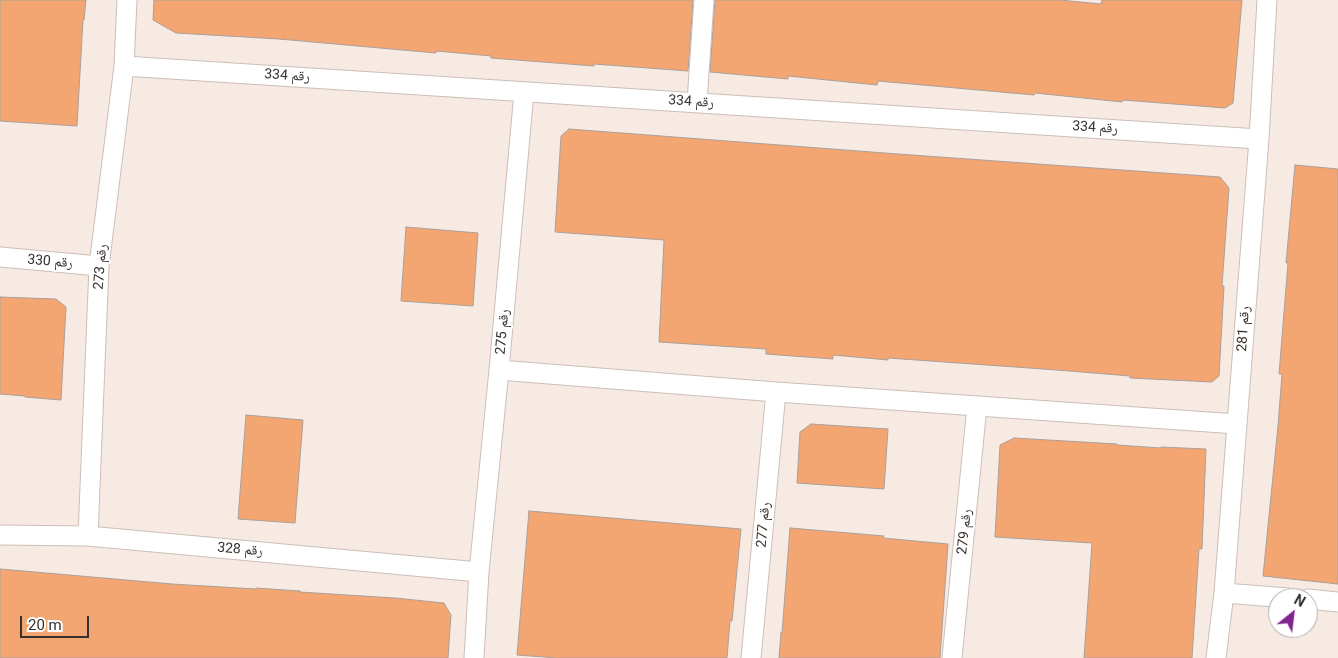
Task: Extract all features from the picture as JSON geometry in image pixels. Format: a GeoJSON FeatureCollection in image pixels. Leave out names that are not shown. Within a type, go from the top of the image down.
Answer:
{"type":"FeatureCollection","features":[{"type":"Feature","properties":{"kind":"street","name":"رقم 273"},"geometry":{"type":"LineString","coordinates":[[88,536],[99,266],[124,66],[127,0]]}},
{"type":"Feature","properties":{"kind":"street"},"geometry":{"type":"LineString","coordinates":[[697,102],[704,0]]}},
{"type":"Feature","properties":{"kind":"street","name":"رقم 281"},"geometry":{"type":"LineString","coordinates":[[1216,658],[1224,593],[1259,139],[1267,0]]}},
{"type":"Feature","properties":{"kind":"street","name":"رقم 334"},"geometry":{"type":"LineString","coordinates":[[124,66],[1259,139]]}},
{"type":"Feature","properties":{"kind":"street","name":"رقم 275"},"geometry":{"type":"LineString","coordinates":[[474,658],[479,572],[500,370],[524,92]]}},
{"type":"Feature","properties":{"kind":"street","name":"رقم 330"},"geometry":{"type":"LineString","coordinates":[[0,257],[99,266]]}},
{"type":"Feature","properties":{"kind":"street"},"geometry":{"type":"LineString","coordinates":[[500,370],[776,392],[1237,424]]}},
{"type":"Feature","properties":{"kind":"street","name":"رقم 277"},"geometry":{"type":"LineString","coordinates":[[751,658],[776,392]]}},
{"type":"Feature","properties":{"kind":"street","name":"رقم 279"},"geometry":{"type":"LineString","coordinates":[[952,658],[977,406]]}},
{"type":"Feature","properties":{"kind":"street","name":"رقم 328"},"geometry":{"type":"LineString","coordinates":[[0,535],[88,536],[479,572]]}},
{"type":"Feature","properties":{"kind":"street"},"geometry":{"type":"LineString","coordinates":[[1224,593],[1268,596]]}},
{"type":"Feature","properties":{"kind":"street"},"geometry":{"type":"LineString","coordinates":[[1318,601],[1338,602]]}},
{"type":"Feature","properties":{"kind":"building"},"geometry":{"type":"Polygon","coordinates":[[[0,0],[86,0],[83,20],[77,126],[0,121],[0,0]]]}},
{"type":"Feature","properties":{"kind":"building"},"geometry":{"type":"Polygon","coordinates":[[[154,0],[693,0],[688,71],[594,64],[594,66],[491,58],[491,56],[436,51],[436,53],[279,39],[176,33],[153,20],[154,0]]]}},
{"type":"Feature","properties":{"kind":"building"},"geometry":{"type":"Polygon","coordinates":[[[715,0],[1060,0],[1101,4],[1102,0],[1242,0],[1233,103],[1225,108],[1123,100],[1122,102],[1035,93],[1034,95],[878,81],[877,85],[788,76],[788,79],[710,72],[715,0]]]}},
{"type":"Feature","properties":{"kind":"building"},"geometry":{"type":"Polygon","coordinates":[[[569,129],[1220,177],[1229,188],[1222,286],[1224,286],[1219,376],[1212,382],[1130,378],[1130,376],[888,358],[888,360],[833,355],[833,359],[766,354],[766,349],[659,342],[664,240],[555,232],[561,136],[569,129]]]}},
{"type":"Feature","properties":{"kind":"building"},"geometry":{"type":"Polygon","coordinates":[[[1295,165],[1338,169],[1338,584],[1263,576],[1278,426],[1282,374],[1279,374],[1288,263],[1286,263],[1295,165]]]}},
{"type":"Feature","properties":{"kind":"building"},"geometry":{"type":"Polygon","coordinates":[[[406,227],[478,233],[473,306],[401,301],[406,227]]]}},
{"type":"Feature","properties":{"kind":"building"},"geometry":{"type":"Polygon","coordinates":[[[0,297],[56,299],[66,307],[61,400],[0,394],[0,297]]]}},
{"type":"Feature","properties":{"kind":"building"},"geometry":{"type":"Polygon","coordinates":[[[246,415],[303,420],[295,523],[238,519],[246,415]]]}},
{"type":"Feature","properties":{"kind":"building"},"geometry":{"type":"Polygon","coordinates":[[[811,424],[888,429],[884,489],[797,483],[800,432],[811,424]]]}},
{"type":"Feature","properties":{"kind":"building"},"geometry":{"type":"Polygon","coordinates":[[[1014,438],[1161,448],[1206,449],[1202,549],[1199,549],[1192,658],[1084,658],[1092,543],[995,537],[1000,445],[1014,438]]]}},
{"type":"Feature","properties":{"kind":"building"},"geometry":{"type":"Polygon","coordinates":[[[529,511],[741,529],[727,658],[557,658],[517,655],[529,511]]]}},
{"type":"Feature","properties":{"kind":"building"},"geometry":{"type":"Polygon","coordinates":[[[790,528],[884,536],[883,538],[948,544],[940,658],[779,658],[790,528]]]}},
{"type":"Feature","properties":{"kind":"building"},"geometry":{"type":"Polygon","coordinates":[[[0,569],[172,584],[300,591],[444,603],[451,615],[448,658],[0,658],[0,569]]]}}]}
